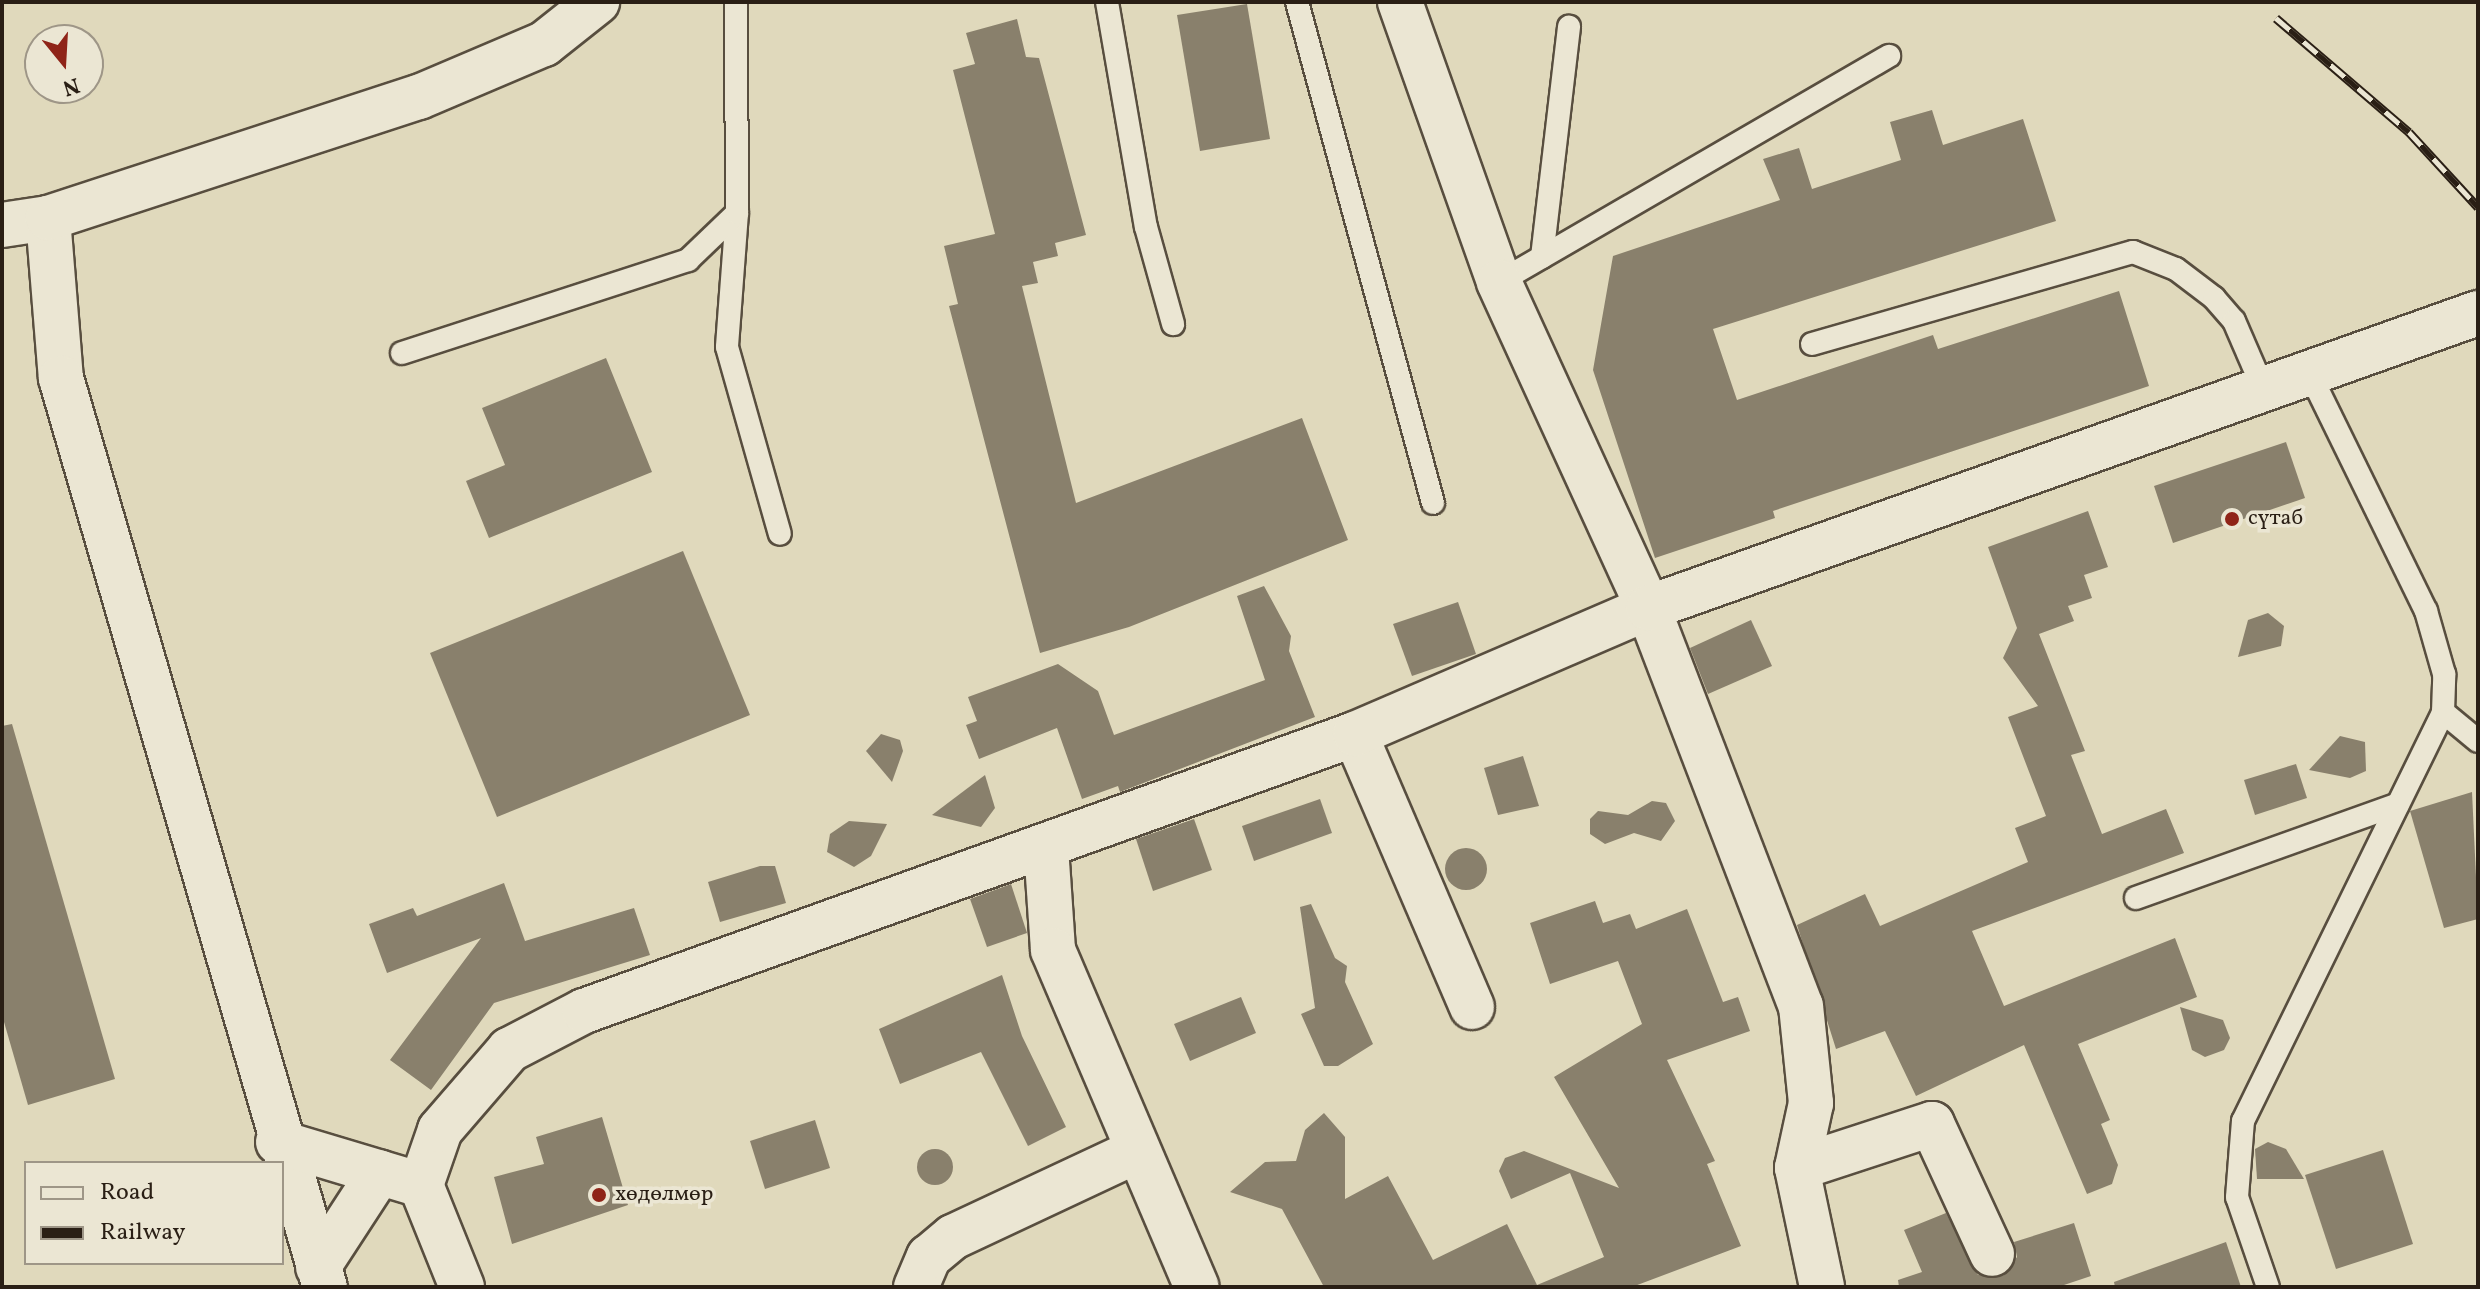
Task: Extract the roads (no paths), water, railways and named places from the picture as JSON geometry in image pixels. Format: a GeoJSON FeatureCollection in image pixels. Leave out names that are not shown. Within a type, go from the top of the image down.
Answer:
{"type":"FeatureCollection","features":[{"type":"Feature","properties":{"kind":"street"},"geometry":{"type":"LineString","coordinates":[[2,225],[48,218],[419,97],[544,44],[597,2]]}},
{"type":"Feature","properties":{"kind":"street"},"geometry":{"type":"LineString","coordinates":[[1400,2],[1499,282],[1648,608],[1801,1006],[1811,1103],[1797,1168],[1822,1287]]}},
{"type":"Feature","properties":{"kind":"street"},"geometry":{"type":"LineString","coordinates":[[48,218],[61,378],[278,1142],[322,1277]]}},
{"type":"Feature","properties":{"kind":"street"},"geometry":{"type":"LineString","coordinates":[[462,1287],[421,1185],[440,1130],[467,1091],[537,1035],[761,944],[1046,847],[1355,734],[1648,608],[2478,313]]}},
{"type":"Feature","properties":{"kind":"street"},"geometry":{"type":"LineString","coordinates":[[1355,734],[1472,1007]]}},
{"type":"Feature","properties":{"kind":"street"},"geometry":{"type":"LineString","coordinates":[[1046,847],[1053,950],[1197,1287]]}},
{"type":"Feature","properties":{"kind":"street"},"geometry":{"type":"LineString","coordinates":[[1797,1168],[1932,1124],[1992,1254]]}},
{"type":"Feature","properties":{"kind":"street"},"geometry":{"type":"LineString","coordinates":[[278,1142],[421,1185]]}},
{"type":"Feature","properties":{"kind":"street"},"geometry":{"type":"LineString","coordinates":[[916,1287],[929,1257],[953,1237],[1137,1151]]}},
{"type":"Feature","properties":{"kind":"street"},"geometry":{"type":"LineString","coordinates":[[322,1277],[380,1172]]}},
{"type":"Feature","properties":{"kind":"lane"},"geometry":{"type":"LineString","coordinates":[[736,2],[737,213],[727,347],[780,534]]}},
{"type":"Feature","properties":{"kind":"lane"},"geometry":{"type":"LineString","coordinates":[[1107,2],[1146,227],[1173,324]]}},
{"type":"Feature","properties":{"kind":"lane"},"geometry":{"type":"LineString","coordinates":[[1297,2],[1433,503]]}},
{"type":"Feature","properties":{"kind":"lane"},"geometry":{"type":"LineString","coordinates":[[1542,257],[1569,27]]}},
{"type":"Feature","properties":{"kind":"lane"},"geometry":{"type":"LineString","coordinates":[[1499,282],[1889,56]]}},
{"type":"Feature","properties":{"kind":"lane"},"geometry":{"type":"LineString","coordinates":[[402,353],[688,260],[737,213]]}},
{"type":"Feature","properties":{"kind":"lane"},"geometry":{"type":"LineString","coordinates":[[1812,344],[2133,252],[2176,269],[2214,298],[2234,321],[2263,388]]}},
{"type":"Feature","properties":{"kind":"lane"},"geometry":{"type":"LineString","coordinates":[[2268,1287],[2237,1197],[2243,1121],[2443,712],[2444,674],[2426,611],[2309,372]]}},
{"type":"Feature","properties":{"kind":"lane"},"geometry":{"type":"LineString","coordinates":[[2443,712],[2478,741]]}},
{"type":"Feature","properties":{"kind":"lane"},"geometry":{"type":"LineString","coordinates":[[2136,898],[2398,804]]}},
{"type":"Feature","properties":{"kind":"railway"},"geometry":{"type":"LineString","coordinates":[[2276,18],[2409,132],[2478,207]]}},
{"type":"Feature","properties":{"kind":"place","name":"сүтаб"},"geometry":{"type":"Point","coordinates":[2232,519]}},
{"type":"Feature","properties":{"kind":"place","name":"хөдөлмөр"},"geometry":{"type":"Point","coordinates":[599,1195]}}]}
